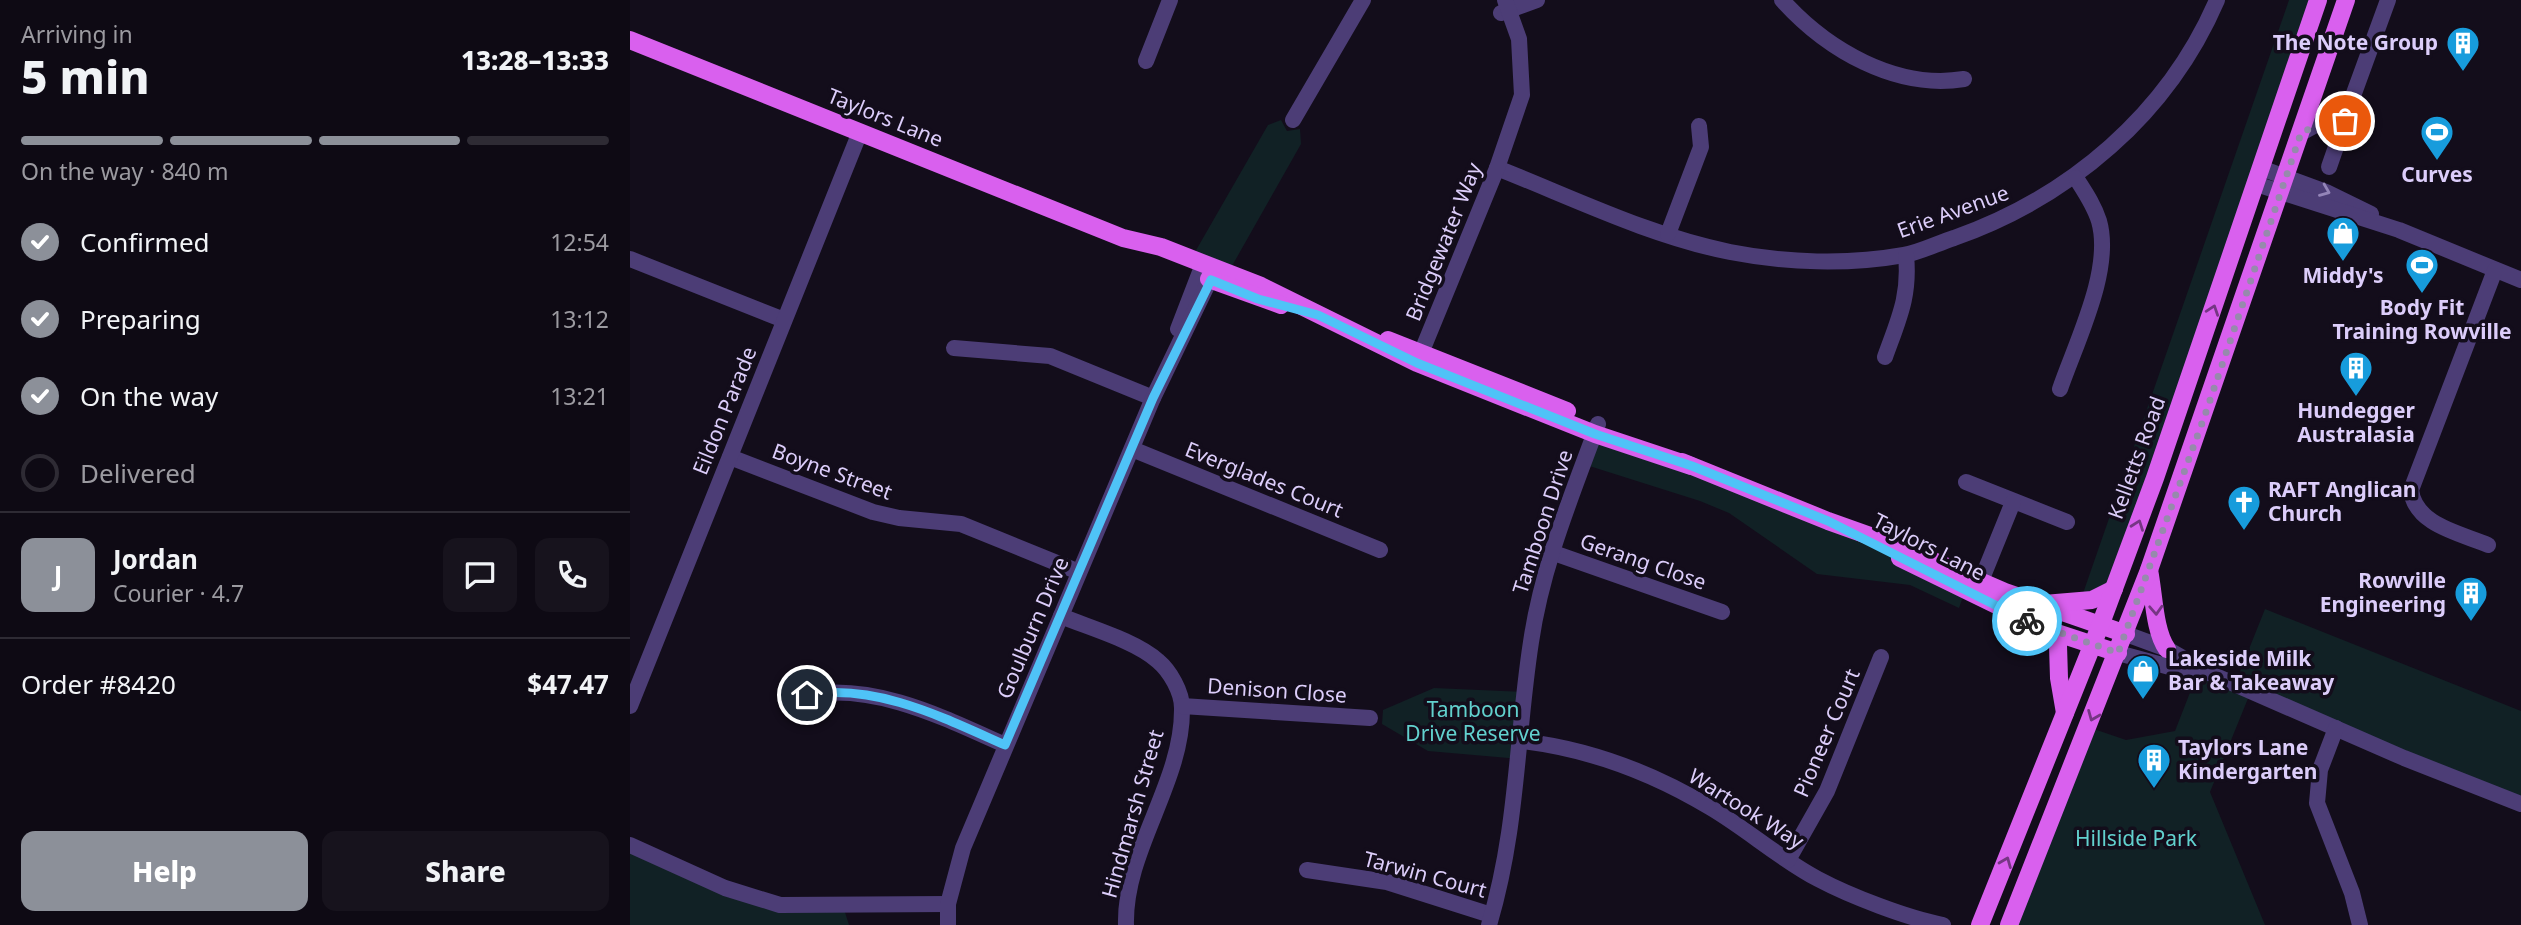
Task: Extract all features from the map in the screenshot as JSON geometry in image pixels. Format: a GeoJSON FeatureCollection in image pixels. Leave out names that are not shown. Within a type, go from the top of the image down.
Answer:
{"type":"FeatureCollection","features":[{"type":"Feature","properties":{"kind":"main road","name":"Kelletts Road"},"geometry":{"type":"LineString","coordinates":[[1979,923],[2100,626],[2169,440],[2318,0]]}},
{"type":"Feature","properties":{"kind":"main road"},"geometry":{"type":"LineString","coordinates":[[2009,925],[2126,634],[2346,0]]}},
{"type":"Feature","properties":{"kind":"main road","name":"Taylors Lane"},"geometry":{"type":"LineString","coordinates":[[630,40],[1124,238],[1157,258],[1207,272],[1258,299],[1318,315],[1828,521],[1901,547],[2048,630],[2118,653]]}},
{"type":"Feature","properties":{"kind":"main road"},"geometry":{"type":"LineString","coordinates":[[2149,570],[2156,603],[2157,632],[2167,649]]}},
{"type":"Feature","properties":{"kind":"main road","name":"Taylors Lane"},"geometry":{"type":"LineString","coordinates":[[1978,589],[2037,604],[2126,634]]}},
{"type":"Feature","properties":{"kind":"main road"},"geometry":{"type":"LineString","coordinates":[[2037,604],[2092,600],[2114,589]]}},
{"type":"Feature","properties":{"kind":"main road"},"geometry":{"type":"LineString","coordinates":[[2048,630],[2059,645],[2059,678],[2065,713]]}},
{"type":"Feature","properties":{"kind":"street"},"geometry":{"type":"LineString","coordinates":[[1146,61],[1170,0]]}},
{"type":"Feature","properties":{"kind":"street"},"geometry":{"type":"LineString","coordinates":[[1293,120],[1363,0]]}},
{"type":"Feature","properties":{"kind":"street"},"geometry":{"type":"LineString","coordinates":[[1503,6],[1537,0]]}},
{"type":"Feature","properties":{"kind":"street"},"geometry":{"type":"LineString","coordinates":[[1782,0],[1814,31],[1888,72],[1913,80],[1941,82],[1964,79]]}},
{"type":"Feature","properties":{"kind":"street","name":"Erie Avenue"},"geometry":{"type":"LineString","coordinates":[[1497,168],[1668,234],[1732,253],[1788,260],[1832,261],[1906,255],[2019,211],[2076,178],[2148,111],[2185,59],[2217,0]]}},
{"type":"Feature","properties":{"kind":"street"},"geometry":{"type":"LineString","coordinates":[[2301,133],[2345,111],[2351,103],[2388,0]]}},
{"type":"Feature","properties":{"kind":"street","name":"Bridgewater Way"},"geometry":{"type":"LineString","coordinates":[[1419,357],[1497,168],[1522,95],[1519,39],[1503,6]]}},
{"type":"Feature","properties":{"kind":"street"},"geometry":{"type":"LineString","coordinates":[[2329,167],[2345,121],[2345,111]]}},
{"type":"Feature","properties":{"kind":"street"},"geometry":{"type":"LineString","coordinates":[[1668,234],[1701,147],[1699,126]]}},
{"type":"Feature","properties":{"kind":"street","name":"Eildon Parade"},"geometry":{"type":"LineString","coordinates":[[630,706],[860,132]]}},
{"type":"Feature","properties":{"kind":"street"},"geometry":{"type":"LineString","coordinates":[[2258,176],[2356,205],[2399,230],[2521,280]]}},
{"type":"Feature","properties":{"kind":"street"},"geometry":{"type":"LineString","coordinates":[[2060,389],[2103,256],[2100,224],[2095,208],[2076,178]]}},
{"type":"Feature","properties":{"kind":"street"},"geometry":{"type":"LineString","coordinates":[[1885,356],[1905,306],[1908,284],[1906,255]]}},
{"type":"Feature","properties":{"kind":"street"},"geometry":{"type":"LineString","coordinates":[[630,259],[784,320]]}},
{"type":"Feature","properties":{"kind":"street"},"geometry":{"type":"LineString","coordinates":[[2488,545],[2421,514],[2413,505],[2411,490],[2495,270]]}},
{"type":"Feature","properties":{"kind":"street","name":"Goulburn Drive"},"geometry":{"type":"LineString","coordinates":[[948,925],[948,904],[963,848],[1153,398],[1173,352],[1186,334],[1207,272]]}},
{"type":"Feature","properties":{"kind":"street"},"geometry":{"type":"LineString","coordinates":[[954,348],[1050,356],[1153,398]]}},
{"type":"Feature","properties":{"kind":"street","name":"Tamboon Drive"},"geometry":{"type":"LineString","coordinates":[[1490,920],[1512,825],[1531,642],[1551,552],[1597,429]]}},
{"type":"Feature","properties":{"kind":"street","name":"Everglades Court"},"geometry":{"type":"LineString","coordinates":[[1132,449],[1380,550]]}},
{"type":"Feature","properties":{"kind":"street","name":"Boyne Street"},"geometry":{"type":"LineString","coordinates":[[730,457],[873,512],[961,524],[1079,572]]}},
{"type":"Feature","properties":{"kind":"street"},"geometry":{"type":"LineString","coordinates":[[1966,482],[2067,523]]}},
{"type":"Feature","properties":{"kind":"street"},"geometry":{"type":"LineString","coordinates":[[1978,589],[2013,502]]}},
{"type":"Feature","properties":{"kind":"street","name":"Gerang Close"},"geometry":{"type":"LineString","coordinates":[[1551,552],[1722,612]]}},
{"type":"Feature","properties":{"kind":"street","name":"Hindmarsh Street"},"geometry":{"type":"LineString","coordinates":[[1061,616],[1144,651],[1159,661],[1177,688],[1182,706],[1172,761],[1130,885],[1126,925]]}},
{"type":"Feature","properties":{"kind":"street","name":"Taylors Lane"},"geometry":{"type":"LineString","coordinates":[[2126,634],[2167,649],[2209,673],[2336,729],[2521,804]]}},
{"type":"Feature","properties":{"kind":"street","name":"Taylors Lane"},"geometry":{"type":"LineString","coordinates":[[2118,653],[2177,669],[2209,673]]}},
{"type":"Feature","properties":{"kind":"street","name":"Pioneer Court"},"geometry":{"type":"LineString","coordinates":[[1788,860],[1827,791],[1881,657]]}},
{"type":"Feature","properties":{"kind":"street"},"geometry":{"type":"LineString","coordinates":[[807,695],[832,690],[879,698],[928,711],[1005,745]]}},
{"type":"Feature","properties":{"kind":"street","name":"Denison Close"},"geometry":{"type":"LineString","coordinates":[[1182,706],[1370,718]]}},
{"type":"Feature","properties":{"kind":"street"},"geometry":{"type":"LineString","coordinates":[[2336,729],[2320,770],[2317,803],[2352,893],[2360,925]]}},
{"type":"Feature","properties":{"kind":"street","name":"Wartook Way"},"geometry":{"type":"LineString","coordinates":[[1522,741],[1587,752],[1669,785],[1714,810],[1819,880],[1927,923],[1943,925]]}},
{"type":"Feature","properties":{"kind":"street"},"geometry":{"type":"LineString","coordinates":[[630,845],[724,888],[780,905],[803,908],[948,904]]}},
{"type":"Feature","properties":{"kind":"street","name":"Tarwin Court"},"geometry":{"type":"LineString","coordinates":[[1307,870],[1387,882],[1490,920]]}},
{"type":"Feature","properties":{"kind":"green space"},"geometry":{"type":"Polygon","coordinates":[[[2289,0],[2318,0],[2114,589],[2080,602],[2289,0]]]}},
{"type":"Feature","properties":{"kind":"green space"},"geometry":{"type":"Polygon","coordinates":[[[1281,120],[1287,131],[1300,129],[1301,144],[1228,273],[1191,259],[1268,125],[1281,120]]]}},
{"type":"Feature","properties":{"kind":"green space"},"geometry":{"type":"Polygon","coordinates":[[[1595,433],[1828,521],[1965,591],[1959,608],[1910,585],[1817,574],[1729,513],[1700,501],[1583,464],[1595,433]]]}},
{"type":"Feature","properties":{"kind":"green space","name":"Hillside Park"},"geometry":{"type":"Polygon","coordinates":[[[2265,609],[2521,711],[2521,804],[2251,691],[2210,792],[2265,925],[2009,925],[2088,727],[2126,740],[2175,731],[2198,672],[2235,684],[2265,609]]]}},
{"type":"Feature","properties":{"kind":"green space","name":"Tamboon Drive Reserve"},"geometry":{"type":"Polygon","coordinates":[[[1434,688],[1525,692],[1520,759],[1428,751],[1382,724],[1383,710],[1434,688]]]}},
{"type":"Feature","properties":{"kind":"green space"},"geometry":{"type":"Polygon","coordinates":[[[630,845],[757,901],[843,906],[849,925],[630,925],[630,845]]]}},
{"type":"Feature","properties":{"kind":"way so far"},"geometry":{"type":"LineString","coordinates":[[2027,621],[2118,653],[2205,415],[2301,133],[2345,111],[2345,121]]}},
{"type":"Feature","properties":{"kind":"place","name":"The Note Group"},"geometry":{"type":"Point","coordinates":[2463,73]}},
{"type":"Feature","properties":{"kind":"place","name":"Curves"},"geometry":{"type":"Point","coordinates":[2437,162]}},
{"type":"Feature","properties":{"kind":"place","name":"Middy's"},"geometry":{"type":"Point","coordinates":[2343,263]}},
{"type":"Feature","properties":{"kind":"place","name":"Body Fit Training Rowville"},"geometry":{"type":"Point","coordinates":[2422,295]}},
{"type":"Feature","properties":{"kind":"place","name":"Hundegger Australasia"},"geometry":{"type":"Point","coordinates":[2356,398]}},
{"type":"Feature","properties":{"kind":"place","name":"RAFT Anglican Church"},"geometry":{"type":"Point","coordinates":[2244,532]}},
{"type":"Feature","properties":{"kind":"place","name":"Rowville Engineering"},"geometry":{"type":"Point","coordinates":[2471,623]}},
{"type":"Feature","properties":{"kind":"place","name":"Lakeside Milk Bar & Takeaway"},"geometry":{"type":"Point","coordinates":[2143,701]}},
{"type":"Feature","properties":{"kind":"place","name":"Taylors Lane Kindergarten"},"geometry":{"type":"Point","coordinates":[2154,790]}},
{"type":"Feature","properties":{"kind":"route"},"geometry":{"type":"LineString","coordinates":[[807,695],[832,690],[879,698],[928,711],[1005,745],[1173,352],[1186,334],[1211,280],[1258,299],[1318,315],[1417,363],[1540,413],[1692,466],[1828,521],[2027,621]]}}]}
